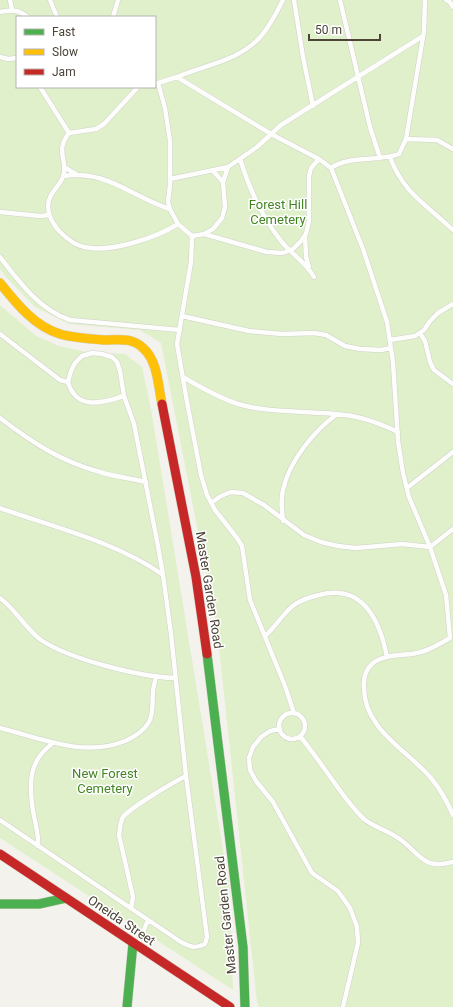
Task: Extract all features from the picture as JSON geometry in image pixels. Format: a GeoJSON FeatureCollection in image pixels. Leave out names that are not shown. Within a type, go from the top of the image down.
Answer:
{"type":"FeatureCollection","features":[{"type":"Feature","properties":{"kind":"street","name":"Master Garden Road"},"geometry":{"type":"LineString","coordinates":[[0,283],[25,312],[54,332],[85,338],[134,342],[146,349],[154,361],[196,577],[206,640],[243,947],[245,1007]]}},
{"type":"Feature","properties":{"kind":"street","name":"Oneida Street"},"geometry":{"type":"LineString","coordinates":[[0,854],[230,1007]]}},
{"type":"Feature","properties":{"kind":"street"},"geometry":{"type":"LineString","coordinates":[[0,904],[39,904],[66,898]]}},
{"type":"Feature","properties":{"kind":"street"},"geometry":{"type":"LineString","coordinates":[[127,1007],[136,944]]}},
{"type":"Feature","properties":{"kind":"lane"},"geometry":{"type":"LineString","coordinates":[[10,0],[12,10]]}},
{"type":"Feature","properties":{"kind":"lane"},"geometry":{"type":"LineString","coordinates":[[50,0],[58,16]]}},
{"type":"Feature","properties":{"kind":"lane"},"geometry":{"type":"LineString","coordinates":[[192,236],[178,224],[168,202],[170,179],[170,141],[165,108],[157,83],[225,61],[241,54],[262,35],[273,19],[283,0]]}},
{"type":"Feature","properties":{"kind":"lane"},"geometry":{"type":"LineString","coordinates":[[294,0],[313,106]]}},
{"type":"Feature","properties":{"kind":"lane"},"geometry":{"type":"LineString","coordinates":[[340,0],[370,127],[380,158]]}},
{"type":"Feature","properties":{"kind":"lane"},"geometry":{"type":"LineString","coordinates":[[331,168],[337,164],[347,161],[390,157],[399,154],[406,139],[423,36],[425,0]]}},
{"type":"Feature","properties":{"kind":"lane"},"geometry":{"type":"LineString","coordinates":[[446,0],[449,1],[453,7]]}},
{"type":"Feature","properties":{"kind":"lane"},"geometry":{"type":"LineString","coordinates":[[113,16],[118,1]]}},
{"type":"Feature","properties":{"kind":"lane"},"geometry":{"type":"LineString","coordinates":[[0,12],[12,10],[23,13],[27,16]]}},
{"type":"Feature","properties":{"kind":"lane"},"geometry":{"type":"LineString","coordinates":[[170,179],[228,167],[257,147],[282,125],[423,36]]}},
{"type":"Feature","properties":{"kind":"lane"},"geometry":{"type":"LineString","coordinates":[[0,56],[8,59],[16,58]]}},
{"type":"Feature","properties":{"kind":"lane"},"geometry":{"type":"LineString","coordinates":[[177,77],[271,134],[319,159],[331,168],[363,249],[388,322],[403,473],[409,497],[430,547],[446,595],[452,638],[433,648],[418,653],[387,657],[374,662],[368,668],[363,678],[364,692],[368,709],[376,723],[387,736],[431,778],[441,792],[453,814]]}},
{"type":"Feature","properties":{"kind":"lane"},"geometry":{"type":"LineString","coordinates":[[41,88],[69,133]]}},
{"type":"Feature","properties":{"kind":"lane"},"geometry":{"type":"LineString","coordinates":[[137,88],[104,124],[96,129],[69,133],[65,138],[61,151],[64,167],[63,176],[52,193],[48,205],[49,215],[55,226],[73,243],[83,247],[95,249],[117,246],[153,236],[178,224]]}},
{"type":"Feature","properties":{"kind":"lane"},"geometry":{"type":"LineString","coordinates":[[406,139],[437,140],[453,149]]}},
{"type":"Feature","properties":{"kind":"lane"},"geometry":{"type":"LineString","coordinates":[[390,157],[398,175],[407,188],[453,230]]}},
{"type":"Feature","properties":{"kind":"lane"},"geometry":{"type":"LineString","coordinates":[[240,159],[251,190],[270,226],[289,251],[310,269]]}},
{"type":"Feature","properties":{"kind":"lane"},"geometry":{"type":"LineString","coordinates":[[204,234],[267,252],[283,253],[293,249],[301,242],[305,235],[309,221],[309,176],[311,168],[319,159]]}},
{"type":"Feature","properties":{"kind":"lane"},"geometry":{"type":"LineString","coordinates":[[64,167],[76,174]]}},
{"type":"Feature","properties":{"kind":"lane"},"geometry":{"type":"LineString","coordinates":[[192,236],[204,234],[213,229],[222,218],[225,207],[223,182],[228,167]]}},
{"type":"Feature","properties":{"kind":"lane"},"geometry":{"type":"LineString","coordinates":[[213,171],[223,182]]}},
{"type":"Feature","properties":{"kind":"lane"},"geometry":{"type":"LineString","coordinates":[[63,176],[76,174],[102,178],[159,206],[170,209]]}},
{"type":"Feature","properties":{"kind":"lane"},"geometry":{"type":"LineString","coordinates":[[0,212],[40,216],[49,215]]}},
{"type":"Feature","properties":{"kind":"lane"},"geometry":{"type":"LineString","coordinates":[[305,235],[306,257],[314,277]]}},
{"type":"Feature","properties":{"kind":"lane"},"geometry":{"type":"LineString","coordinates":[[192,236],[190,262],[177,344],[201,475],[207,495],[215,510],[242,546],[250,600],[287,691],[294,713],[301,717],[305,724],[303,733],[292,739],[284,736],[280,729],[280,721],[286,715],[294,713]]}},
{"type":"Feature","properties":{"kind":"lane"},"geometry":{"type":"LineString","coordinates":[[0,257],[14,276],[41,304],[57,316],[70,320],[180,330]]}},
{"type":"Feature","properties":{"kind":"lane"},"geometry":{"type":"LineString","coordinates":[[390,340],[415,336],[424,330],[438,313],[453,304]]}},
{"type":"Feature","properties":{"kind":"lane"},"geometry":{"type":"LineString","coordinates":[[182,316],[249,331],[282,334],[314,333],[326,335],[345,346],[360,349],[381,350],[391,348]]}},
{"type":"Feature","properties":{"kind":"lane"},"geometry":{"type":"LineString","coordinates":[[420,333],[425,342],[430,362],[434,370],[453,384]]}},
{"type":"Feature","properties":{"kind":"lane"},"geometry":{"type":"LineString","coordinates":[[0,334],[60,380],[68,382]]}},
{"type":"Feature","properties":{"kind":"lane"},"geometry":{"type":"LineString","coordinates":[[0,820],[181,942],[191,947],[198,947],[205,944],[207,937],[186,776],[171,634],[163,575],[134,424],[124,396],[120,371],[112,357],[92,353],[82,356],[75,363],[68,382],[75,395],[84,401],[93,403],[103,402],[124,396]]}},
{"type":"Feature","properties":{"kind":"lane"},"geometry":{"type":"LineString","coordinates":[[183,377],[238,404],[278,411],[337,414],[368,420],[398,432]]}},
{"type":"Feature","properties":{"kind":"lane"},"geometry":{"type":"LineString","coordinates":[[283,520],[281,505],[282,490],[291,468],[310,440],[322,426],[337,414]]}},
{"type":"Feature","properties":{"kind":"lane"},"geometry":{"type":"LineString","coordinates":[[0,418],[63,460],[102,473],[146,482]]}},
{"type":"Feature","properties":{"kind":"lane"},"geometry":{"type":"LineString","coordinates":[[407,488],[453,452]]}},
{"type":"Feature","properties":{"kind":"lane"},"geometry":{"type":"LineString","coordinates":[[211,502],[231,492],[243,493],[264,505],[304,535],[338,546],[356,548],[402,544],[430,547],[453,529]]}},
{"type":"Feature","properties":{"kind":"lane"},"geometry":{"type":"LineString","coordinates":[[0,508],[87,537],[150,566],[163,575]]}},
{"type":"Feature","properties":{"kind":"lane"},"geometry":{"type":"LineString","coordinates":[[265,636],[270,632],[285,612],[295,604],[308,598],[330,592],[344,593],[356,598],[374,617],[381,632],[387,657]]}},
{"type":"Feature","properties":{"kind":"lane"},"geometry":{"type":"LineString","coordinates":[[0,598],[28,628],[41,639],[56,648],[100,663],[156,677],[175,678]]}},
{"type":"Feature","properties":{"kind":"lane"},"geometry":{"type":"LineString","coordinates":[[0,728],[52,743],[87,748],[118,744],[141,732],[149,722],[153,707],[153,691],[156,677]]}},
{"type":"Feature","properties":{"kind":"lane"},"geometry":{"type":"LineString","coordinates":[[280,729],[270,731],[261,737],[253,747],[249,758],[250,770],[256,781],[273,802],[312,873],[338,891],[350,908],[357,927],[358,943],[343,1007]]}},
{"type":"Feature","properties":{"kind":"lane"},"geometry":{"type":"LineString","coordinates":[[300,736],[345,797],[363,818],[374,826],[401,840],[418,856],[430,864],[443,865],[453,862]]}},
{"type":"Feature","properties":{"kind":"lane"},"geometry":{"type":"LineString","coordinates":[[38,846],[38,837],[31,796],[33,768],[38,756],[52,743]]}},
{"type":"Feature","properties":{"kind":"lane"},"geometry":{"type":"LineString","coordinates":[[131,908],[133,897],[119,835],[123,817],[131,810],[175,781],[186,776]]}},
{"type":"Feature","properties":{"kind":"lane"},"geometry":{"type":"LineString","coordinates":[[136,944],[148,920]]}},
{"type":"Feature","properties":{"kind":"green space","name":"Forest Hill Cemetery"},"geometry":{"type":"Polygon","coordinates":[[[0,0],[453,0],[453,1007],[259,1007],[257,1002],[217,628],[161,343],[140,330],[69,324],[35,307],[0,269],[0,0]]]}},
{"type":"Feature","properties":{"kind":"green space","name":"New Forest Cemetery"},"geometry":{"type":"Polygon","coordinates":[[[0,305],[36,336],[59,346],[87,352],[125,354],[142,367],[151,409],[229,886],[233,990],[0,838],[0,305]]]}},
{"type":"Feature","properties":{"kind":"traffic: fast"},"geometry":{"type":"LineString","coordinates":[[207,654],[243,947],[245,1007]]}},
{"type":"Feature","properties":{"kind":"traffic: fast"},"geometry":{"type":"LineString","coordinates":[[0,904],[39,904],[66,898]]}},
{"type":"Feature","properties":{"kind":"traffic: fast"},"geometry":{"type":"LineString","coordinates":[[127,1007],[133,943]]}},
{"type":"Feature","properties":{"kind":"traffic: slow"},"geometry":{"type":"LineString","coordinates":[[0,283],[12,298],[34,320],[60,334],[105,340],[125,340],[139,344],[148,353],[155,367],[162,404]]}},
{"type":"Feature","properties":{"kind":"traffic: jam"},"geometry":{"type":"LineString","coordinates":[[162,404],[196,577],[207,654]]}},
{"type":"Feature","properties":{"kind":"traffic: jam"},"geometry":{"type":"LineString","coordinates":[[0,854],[230,1007]]}}]}
